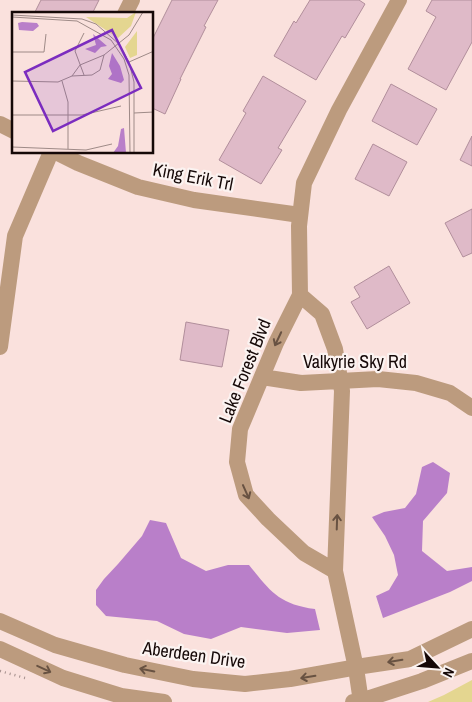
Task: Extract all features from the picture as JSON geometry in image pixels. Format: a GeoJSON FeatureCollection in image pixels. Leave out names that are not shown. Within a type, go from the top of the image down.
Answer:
{"type":"FeatureCollection","features":[{"type":"Feature","properties":{"kind":"street"},"geometry":{"type":"LineString","coordinates":[[126,12],[132,0]]}},
{"type":"Feature","properties":{"kind":"street","name":"Lake Forest Blvd"},"geometry":{"type":"LineString","coordinates":[[335,571],[304,553],[246,495],[237,462],[240,428],[276,343],[300,295],[299,226],[304,183],[339,110],[399,0]]}},
{"type":"Feature","properties":{"kind":"street"},"geometry":{"type":"LineString","coordinates":[[0,124],[12,130]]}},
{"type":"Feature","properties":{"kind":"street"},"geometry":{"type":"LineString","coordinates":[[0,347],[6,314],[15,236],[50,154]]}},
{"type":"Feature","properties":{"kind":"street","name":"King Erik Trl"},"geometry":{"type":"LineString","coordinates":[[60,154],[138,187],[194,200],[300,215]]}},
{"type":"Feature","properties":{"kind":"street"},"geometry":{"type":"LineString","coordinates":[[300,295],[322,314],[335,349],[341,381],[335,571],[356,668],[358,702],[422,681],[472,660]]}},
{"type":"Feature","properties":{"kind":"street","name":"Valkyrie Sky Rd"},"geometry":{"type":"LineString","coordinates":[[262,377],[301,383],[378,379],[416,382],[450,393],[472,408]]}},
{"type":"Feature","properties":{"kind":"street","name":"Aberdeen Drive"},"geometry":{"type":"LineString","coordinates":[[0,621],[56,645],[125,665],[193,679],[245,684],[290,679],[410,659],[472,629]]}},
{"type":"Feature","properties":{"kind":"street"},"geometry":{"type":"LineString","coordinates":[[0,649],[63,678],[121,696],[164,702]]}},
{"type":"Feature","properties":{"kind":"shaded area"},"geometry":{"type":"Polygon","coordinates":[[[433,462],[450,473],[447,493],[423,521],[422,551],[447,571],[472,567],[472,581],[450,592],[383,618],[376,596],[389,590],[398,575],[394,555],[385,536],[372,517],[384,512],[405,508],[416,494],[422,467],[433,462]]]}},
{"type":"Feature","properties":{"kind":"shaded area"},"geometry":{"type":"Polygon","coordinates":[[[150,520],[166,523],[181,558],[206,571],[228,565],[249,565],[270,589],[284,600],[315,609],[320,630],[287,633],[241,627],[211,639],[184,634],[157,621],[106,616],[96,605],[96,590],[142,536],[150,520]]]}},
{"type":"Feature","properties":{"kind":"shaded area"},"geometry":{"type":"Polygon","coordinates":[[[472,680],[472,702],[428,702],[444,695],[472,680]]]}},
{"type":"Feature","properties":{"kind":"building"},"geometry":{"type":"Polygon","coordinates":[[[41,0],[99,0],[93,12],[35,12],[41,0]]]}},
{"type":"Feature","properties":{"kind":"building"},"geometry":{"type":"Polygon","coordinates":[[[172,0],[218,0],[204,26],[206,27],[165,114],[154,109],[154,36],[172,0]]]}},
{"type":"Feature","properties":{"kind":"building"},"geometry":{"type":"Polygon","coordinates":[[[310,0],[359,0],[365,4],[345,38],[342,36],[316,80],[274,56],[294,21],[296,23],[310,0]]]}},
{"type":"Feature","properties":{"kind":"building"},"geometry":{"type":"Polygon","coordinates":[[[432,0],[472,0],[472,42],[446,90],[408,69],[436,17],[426,11],[432,0]]]}},
{"type":"Feature","properties":{"kind":"building"},"geometry":{"type":"Polygon","coordinates":[[[263,76],[306,101],[278,148],[282,150],[261,184],[219,160],[246,113],[243,111],[263,76]]]}},
{"type":"Feature","properties":{"kind":"building"},"geometry":{"type":"Polygon","coordinates":[[[391,84],[437,109],[417,145],[372,121],[391,84]]]}},
{"type":"Feature","properties":{"kind":"building"},"geometry":{"type":"Polygon","coordinates":[[[472,136],[472,166],[460,160],[472,136]]]}},
{"type":"Feature","properties":{"kind":"building"},"geometry":{"type":"Polygon","coordinates":[[[373,144],[407,162],[389,196],[355,179],[373,144]]]}},
{"type":"Feature","properties":{"kind":"building"},"geometry":{"type":"Polygon","coordinates":[[[472,209],[472,253],[463,257],[445,223],[472,209]]]}},
{"type":"Feature","properties":{"kind":"building"},"geometry":{"type":"Polygon","coordinates":[[[389,266],[410,303],[367,329],[351,302],[360,297],[354,287],[389,266]]]}},
{"type":"Feature","properties":{"kind":"building"},"geometry":{"type":"Polygon","coordinates":[[[186,322],[229,330],[222,367],[180,360],[186,322]]]}}]}
